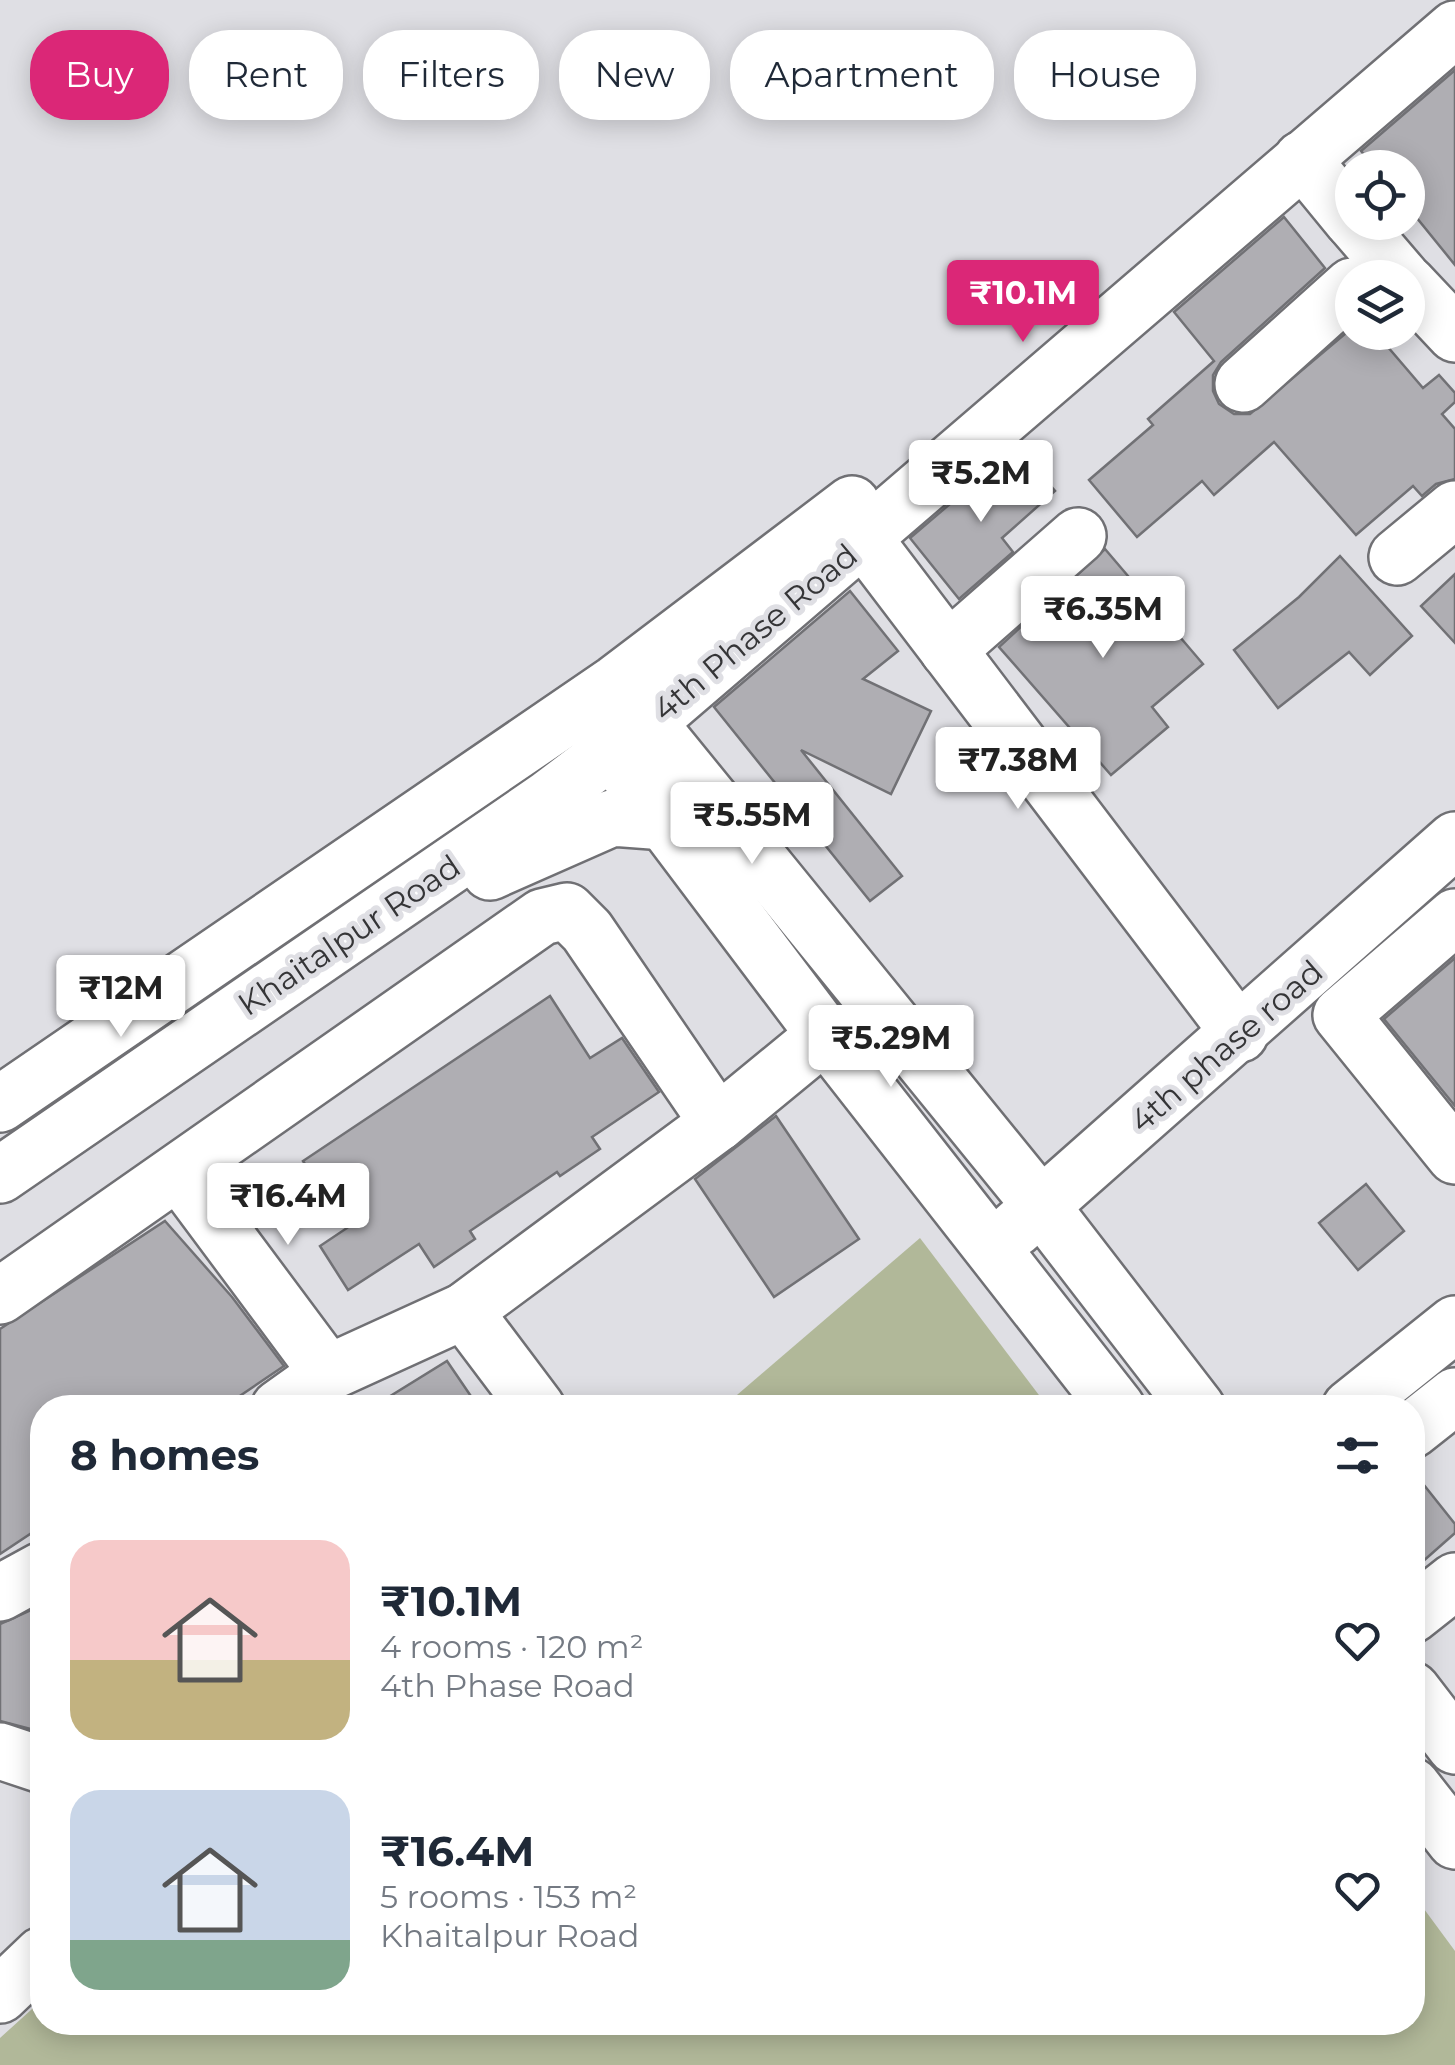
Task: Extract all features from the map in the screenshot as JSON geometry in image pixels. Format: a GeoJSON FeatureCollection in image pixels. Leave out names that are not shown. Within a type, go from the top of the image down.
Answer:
{"type":"FeatureCollection","features":[{"type":"Feature","properties":{"kind":"street","name":"4th Phase Road"},"geometry":{"type":"LineString","coordinates":[[613,716],[841,512],[1432,0]]}},
{"type":"Feature","properties":{"kind":"street","name":"4th Phase Road"},"geometry":{"type":"LineString","coordinates":[[613,716],[864,539],[1455,29]]}},
{"type":"Feature","properties":{"kind":"street"},"geometry":{"type":"LineString","coordinates":[[1302,159],[1373,260]]}},
{"type":"Feature","properties":{"kind":"street"},"geometry":{"type":"LineString","coordinates":[[1242,384],[1335,297]]}},
{"type":"Feature","properties":{"kind":"street"},"geometry":{"type":"LineString","coordinates":[[1425,307],[1455,334]]}},
{"type":"Feature","properties":{"kind":"street"},"geometry":{"type":"LineString","coordinates":[[1397,558],[1455,510]]}},
{"type":"Feature","properties":{"kind":"street"},"geometry":{"type":"LineString","coordinates":[[948,650],[1078,536]]}},
{"type":"Feature","properties":{"kind":"street"},"geometry":{"type":"LineString","coordinates":[[864,539],[1240,1034]]}},
{"type":"Feature","properties":{"kind":"street"},"geometry":{"type":"LineString","coordinates":[[613,716],[665,822],[825,1035],[1107,1395]]}},
{"type":"Feature","properties":{"kind":"street"},"geometry":{"type":"LineString","coordinates":[[613,716],[1042,1207],[1187,1395]]}},
{"type":"Feature","properties":{"kind":"street","name":"Khaitalpur Road"},"geometry":{"type":"LineString","coordinates":[[0,1175],[411,893],[613,716]]}},
{"type":"Feature","properties":{"kind":"street","name":"Khaitalpur Road"},"geometry":{"type":"LineString","coordinates":[[0,1104],[613,716]]}},
{"type":"Feature","properties":{"kind":"street"},"geometry":{"type":"LineString","coordinates":[[411,893],[470,881],[612,818],[665,822]]}},
{"type":"Feature","properties":{"kind":"street","name":"4th phase road"},"geometry":{"type":"LineString","coordinates":[[992,1247],[1240,1034],[1455,840]]}},
{"type":"Feature","properties":{"kind":"street"},"geometry":{"type":"LineString","coordinates":[[0,1296],[180,1174],[542,917],[567,911],[587,930],[718,1123]]}},
{"type":"Feature","properties":{"kind":"street"},"geometry":{"type":"LineString","coordinates":[[1455,917],[1341,1015],[1455,1156]]}},
{"type":"Feature","properties":{"kind":"street"},"geometry":{"type":"LineString","coordinates":[[297,1395],[328,1373],[464,1310],[718,1123],[825,1035]]}},
{"type":"Feature","properties":{"kind":"street"},"geometry":{"type":"LineString","coordinates":[[180,1174],[328,1373]]}},
{"type":"Feature","properties":{"kind":"street"},"geometry":{"type":"LineString","coordinates":[[464,1310],[527,1395]]}},
{"type":"Feature","properties":{"kind":"street"},"geometry":{"type":"LineString","coordinates":[[1366,1395],[1455,1324]]}},
{"type":"Feature","properties":{"kind":"street"},"geometry":{"type":"LineString","coordinates":[[1425,1420],[1455,1396]]}},
{"type":"Feature","properties":{"kind":"street"},"geometry":{"type":"LineString","coordinates":[[0,1593],[30,1577]]}},
{"type":"Feature","properties":{"kind":"street"},"geometry":{"type":"LineString","coordinates":[[1425,1605],[1455,1581]]}},
{"type":"Feature","properties":{"kind":"street"},"geometry":{"type":"LineString","coordinates":[[0,1751],[30,1761]]}},
{"type":"Feature","properties":{"kind":"street"},"geometry":{"type":"LineString","coordinates":[[1425,1802],[1455,1840]]}},
{"type":"Feature","properties":{"kind":"green space"},"geometry":{"type":"Polygon","coordinates":[[[920,1238],[1039,1395],[737,1395],[920,1238]]]}},
{"type":"Feature","properties":{"kind":"green space"},"geometry":{"type":"Polygon","coordinates":[[[1425,1910],[1455,1951],[1455,2065],[0,2065],[0,2038],[30,2011],[30,2035],[1425,2035],[1425,1910]]]}},
{"type":"Feature","properties":{"kind":"building"},"geometry":{"type":"Polygon","coordinates":[[[1455,70],[1455,265],[1425,228],[1425,150],[1362,150],[1455,70]]]}},
{"type":"Feature","properties":{"kind":"building"},"geometry":{"type":"Polygon","coordinates":[[[1284,217],[1325,268],[1221,362],[1213,375],[1213,391],[1219,404],[1234,414],[1250,414],[1335,342],[1335,350],[1390,350],[1423,388],[1439,375],[1455,393],[1455,402],[1442,414],[1455,429],[1455,479],[1436,484],[1422,496],[1413,486],[1356,535],[1274,442],[1214,495],[1202,481],[1137,537],[1089,480],[1153,425],[1148,419],[1214,361],[1174,312],[1284,217]]]}},
{"type":"Feature","properties":{"kind":"building"},"geometry":{"type":"Polygon","coordinates":[[[1021,452],[1055,491],[1002,538],[1013,552],[959,599],[910,538],[964,492],[969,497],[1021,452]]]}},
{"type":"Feature","properties":{"kind":"building"},"geometry":{"type":"Polygon","coordinates":[[[1105,549],[1203,664],[1152,707],[1168,727],[1111,775],[999,647],[1105,549]]]}},
{"type":"Feature","properties":{"kind":"building"},"geometry":{"type":"Polygon","coordinates":[[[1340,556],[1412,636],[1370,675],[1349,652],[1278,708],[1234,650],[1299,597],[1340,556]]]}},
{"type":"Feature","properties":{"kind":"building"},"geometry":{"type":"Polygon","coordinates":[[[1455,574],[1455,643],[1421,606],[1455,574]]]}},
{"type":"Feature","properties":{"kind":"building"},"geometry":{"type":"Polygon","coordinates":[[[850,591],[898,651],[863,679],[931,711],[891,794],[801,750],[902,876],[870,901],[714,707],[850,591]]]}},
{"type":"Feature","properties":{"kind":"building"},"geometry":{"type":"Polygon","coordinates":[[[1455,958],[1455,1106],[1384,1019],[1455,958]]]}},
{"type":"Feature","properties":{"kind":"building"},"geometry":{"type":"Polygon","coordinates":[[[550,996],[590,1058],[622,1038],[659,1092],[592,1137],[600,1149],[560,1176],[557,1172],[470,1231],[475,1239],[434,1267],[419,1244],[348,1290],[320,1246],[347,1228],[303,1161],[550,996]]]}},
{"type":"Feature","properties":{"kind":"building"},"geometry":{"type":"Polygon","coordinates":[[[776,1116],[859,1239],[774,1297],[695,1179],[776,1116]]]}},
{"type":"Feature","properties":{"kind":"building"},"geometry":{"type":"Polygon","coordinates":[[[1366,1184],[1404,1231],[1358,1270],[1319,1223],[1366,1184]]]}},
{"type":"Feature","properties":{"kind":"building"},"geometry":{"type":"Polygon","coordinates":[[[165,1221],[232,1297],[284,1366],[241,1395],[30,1395],[30,1534],[0,1554],[0,1329],[165,1221]]]}},
{"type":"Feature","properties":{"kind":"building"},"geometry":{"type":"Polygon","coordinates":[[[447,1361],[470,1395],[392,1395],[447,1361]]]}},
{"type":"Feature","properties":{"kind":"building"},"geometry":{"type":"Polygon","coordinates":[[[1425,1486],[1455,1524],[1455,1533],[1425,1560],[1425,1486]]]}},
{"type":"Feature","properties":{"kind":"building"},"geometry":{"type":"Polygon","coordinates":[[[30,1610],[30,1729],[0,1721],[0,1624],[30,1610]]]}}]}
